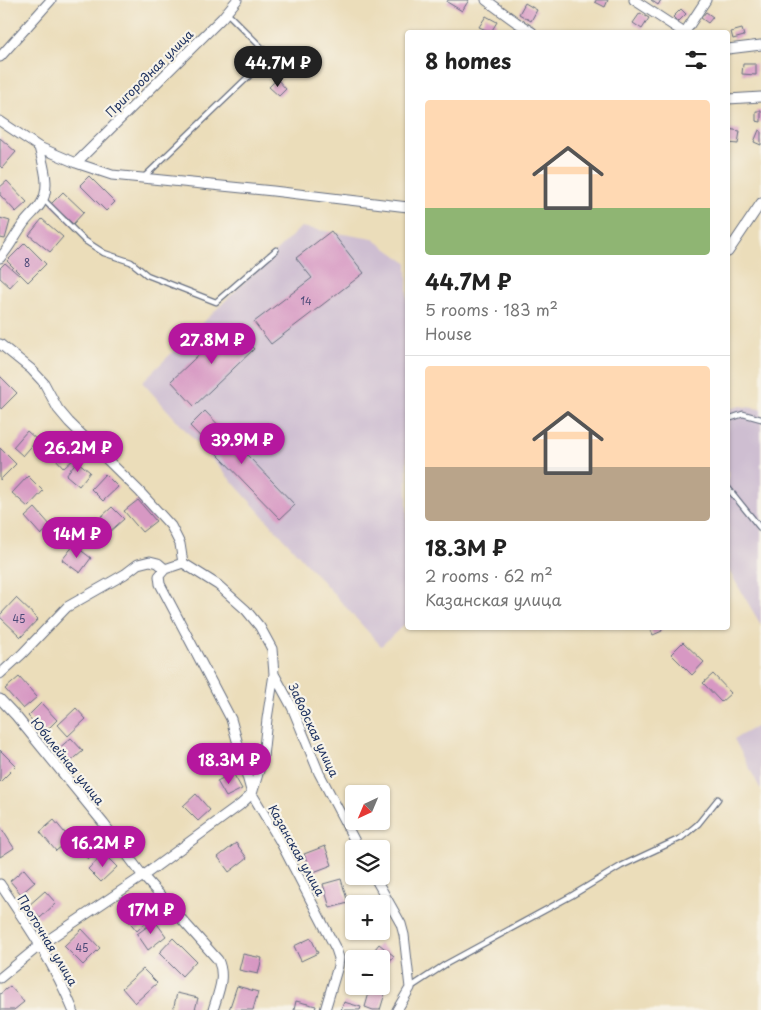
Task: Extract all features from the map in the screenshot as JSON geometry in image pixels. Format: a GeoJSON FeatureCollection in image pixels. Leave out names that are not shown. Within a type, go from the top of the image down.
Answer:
{"type":"FeatureCollection","features":[{"type":"Feature","properties":{"kind":"street"},"geometry":{"type":"LineString","coordinates":[[0,57],[51,0]]}},
{"type":"Feature","properties":{"kind":"street","name":"Пригородная улица"},"geometry":{"type":"LineString","coordinates":[[76,163],[237,0]]}},
{"type":"Feature","properties":{"kind":"street"},"geometry":{"type":"LineString","coordinates":[[486,0],[529,30]]}},
{"type":"Feature","properties":{"kind":"street"},"geometry":{"type":"LineString","coordinates":[[634,0],[681,30]]}},
{"type":"Feature","properties":{"kind":"street"},"geometry":{"type":"LineString","coordinates":[[685,30],[706,0]]}},
{"type":"Feature","properties":{"kind":"street"},"geometry":{"type":"LineString","coordinates":[[730,49],[761,45]]}},
{"type":"Feature","properties":{"kind":"street"},"geometry":{"type":"LineString","coordinates":[[730,100],[761,98]]}},
{"type":"Feature","properties":{"kind":"street"},"geometry":{"type":"LineString","coordinates":[[0,121],[39,147],[76,163],[112,175],[405,207]]}},
{"type":"Feature","properties":{"kind":"street"},"geometry":{"type":"LineString","coordinates":[[0,258],[12,243],[18,231],[44,199],[46,179],[39,147]]}},
{"type":"Feature","properties":{"kind":"street"},"geometry":{"type":"LineString","coordinates":[[730,249],[761,203]]}},
{"type":"Feature","properties":{"kind":"street"},"geometry":{"type":"LineString","coordinates":[[0,344],[44,382],[58,409],[69,422],[139,491],[171,526],[180,544],[183,563],[218,585],[251,616],[260,627],[272,649],[274,674],[263,757],[252,794],[240,806],[142,876],[39,946],[0,978]]}},
{"type":"Feature","properties":{"kind":"street"},"geometry":{"type":"LineString","coordinates":[[0,674],[67,607],[138,564],[150,561],[158,563],[165,569],[183,563]]}},
{"type":"Feature","properties":{"kind":"street","name":"Казанская улица"},"geometry":{"type":"LineString","coordinates":[[165,569],[159,576],[160,584],[231,719],[252,794],[280,841],[336,949],[339,958],[338,966],[325,1010]]}},
{"type":"Feature","properties":{"kind":"street","name":"Заводская улица"},"geometry":{"type":"LineString","coordinates":[[274,674],[292,707],[319,773],[354,840]]}},
{"type":"Feature","properties":{"kind":"street","name":"Юбилейная улица"},"geometry":{"type":"LineString","coordinates":[[0,698],[104,824],[142,876],[218,960],[222,969],[222,979],[213,1010]]}},
{"type":"Feature","properties":{"kind":"street","name":"Проточная улица"},"geometry":{"type":"LineString","coordinates":[[0,884],[24,920],[66,992],[72,1010]]}},
{"type":"Feature","properties":{"kind":"street"},"geometry":{"type":"LineString","coordinates":[[379,885],[401,924],[404,935],[410,988],[398,1010]]}},
{"type":"Feature","properties":{"kind":"lane"},"geometry":{"type":"LineString","coordinates":[[143,178],[269,58],[263,49],[226,13]]}},
{"type":"Feature","properties":{"kind":"lane"},"geometry":{"type":"LineString","coordinates":[[44,199],[84,240],[104,253],[131,262],[147,275],[216,302],[276,250]]}},
{"type":"Feature","properties":{"kind":"lane"},"geometry":{"type":"LineString","coordinates":[[730,418],[743,414],[761,419]]}},
{"type":"Feature","properties":{"kind":"lane"},"geometry":{"type":"LineString","coordinates":[[730,491],[761,530]]}},
{"type":"Feature","properties":{"kind":"lane"},"geometry":{"type":"LineString","coordinates":[[410,988],[446,964],[571,896],[620,866],[681,838],[698,824],[718,800]]}},
{"type":"Feature","properties":{"kind":"shaded area"},"geometry":{"type":"Polygon","coordinates":[[[301,227],[373,239],[405,262],[405,624],[381,646],[142,382],[301,227]]]}},
{"type":"Feature","properties":{"kind":"shaded area"},"geometry":{"type":"Polygon","coordinates":[[[740,406],[761,409],[761,625],[730,572],[730,408],[740,406]]]}},
{"type":"Feature","properties":{"kind":"shaded area"},"geometry":{"type":"Polygon","coordinates":[[[761,724],[761,790],[734,739],[761,724]]]}},
{"type":"Feature","properties":{"kind":"building"},"geometry":{"type":"Polygon","coordinates":[[[448,0],[469,0],[462,11],[447,2],[448,0]]]}},
{"type":"Feature","properties":{"kind":"building"},"geometry":{"type":"Polygon","coordinates":[[[596,0],[608,0],[605,7],[595,2],[596,0]]]}},
{"type":"Feature","properties":{"kind":"building"},"geometry":{"type":"Polygon","coordinates":[[[651,0],[661,0],[658,5],[651,0]]]}},
{"type":"Feature","properties":{"kind":"building"},"geometry":{"type":"Polygon","coordinates":[[[525,3],[537,10],[531,21],[519,14],[525,3]]]}},
{"type":"Feature","properties":{"kind":"building"},"geometry":{"type":"Polygon","coordinates":[[[681,9],[686,14],[678,22],[673,17],[681,9]]]}},
{"type":"Feature","properties":{"kind":"building"},"geometry":{"type":"Polygon","coordinates":[[[706,12],[713,17],[708,23],[701,18],[706,12]]]}},
{"type":"Feature","properties":{"kind":"building"},"geometry":{"type":"Polygon","coordinates":[[[640,13],[649,18],[642,29],[633,23],[640,13]]]}},
{"type":"Feature","properties":{"kind":"building"},"geometry":{"type":"Polygon","coordinates":[[[486,16],[497,22],[492,30],[479,27],[486,16]]]}},
{"type":"Feature","properties":{"kind":"building"},"geometry":{"type":"Polygon","coordinates":[[[742,29],[744,36],[733,39],[731,32],[742,29]]]}},
{"type":"Feature","properties":{"kind":"building"},"geometry":{"type":"Polygon","coordinates":[[[304,53],[311,59],[303,68],[296,62],[304,53]]]}},
{"type":"Feature","properties":{"kind":"building"},"geometry":{"type":"Polygon","coordinates":[[[743,64],[756,64],[756,75],[742,74],[743,64]]]}},
{"type":"Feature","properties":{"kind":"building"},"geometry":{"type":"Polygon","coordinates":[[[277,79],[286,89],[279,96],[269,87],[277,79]]]}},
{"type":"Feature","properties":{"kind":"building"},"geometry":{"type":"Polygon","coordinates":[[[756,111],[761,111],[761,122],[756,121],[756,111]]]}},
{"type":"Feature","properties":{"kind":"building"},"geometry":{"type":"Polygon","coordinates":[[[730,129],[740,131],[738,144],[730,143],[730,129]]]}},
{"type":"Feature","properties":{"kind":"building"},"geometry":{"type":"Polygon","coordinates":[[[759,130],[761,131],[761,145],[754,142],[759,130]]]}},
{"type":"Feature","properties":{"kind":"building"},"geometry":{"type":"Polygon","coordinates":[[[0,138],[16,152],[2,168],[0,166],[0,138]]]}},
{"type":"Feature","properties":{"kind":"building"},"geometry":{"type":"Polygon","coordinates":[[[89,176],[115,202],[106,211],[80,185],[89,176]]]}},
{"type":"Feature","properties":{"kind":"building"},"geometry":{"type":"Polygon","coordinates":[[[7,181],[27,202],[16,212],[0,195],[0,187],[7,181]]]}},
{"type":"Feature","properties":{"kind":"building"},"geometry":{"type":"Polygon","coordinates":[[[63,192],[84,212],[73,224],[51,204],[63,192]]]}},
{"type":"Feature","properties":{"kind":"building"},"geometry":{"type":"Polygon","coordinates":[[[0,218],[10,221],[5,239],[0,238],[0,218]]]}},
{"type":"Feature","properties":{"kind":"building"},"geometry":{"type":"Polygon","coordinates":[[[42,219],[63,237],[50,252],[29,235],[42,219]]]}},
{"type":"Feature","properties":{"kind":"building"},"geometry":{"type":"Polygon","coordinates":[[[331,231],[364,273],[271,344],[254,322],[312,278],[296,258],[331,231]]]}},
{"type":"Feature","properties":{"kind":"building"},"geometry":{"type":"Polygon","coordinates":[[[25,243],[46,264],[28,282],[7,261],[25,243]]]}},
{"type":"Feature","properties":{"kind":"building"},"geometry":{"type":"Polygon","coordinates":[[[5,263],[20,276],[10,287],[0,278],[0,268],[5,263]]]}},
{"type":"Feature","properties":{"kind":"building"},"geometry":{"type":"Polygon","coordinates":[[[231,324],[254,349],[194,406],[171,381],[231,324]]]}},
{"type":"Feature","properties":{"kind":"building"},"geometry":{"type":"Polygon","coordinates":[[[0,376],[17,393],[1,409],[0,407],[0,376]]]}},
{"type":"Feature","properties":{"kind":"building"},"geometry":{"type":"Polygon","coordinates":[[[205,411],[295,505],[280,519],[190,426],[205,411]]]}},
{"type":"Feature","properties":{"kind":"building"},"geometry":{"type":"Polygon","coordinates":[[[27,431],[37,440],[23,456],[13,447],[27,431]]]}},
{"type":"Feature","properties":{"kind":"building"},"geometry":{"type":"Polygon","coordinates":[[[0,448],[16,464],[0,480],[0,448]]]}},
{"type":"Feature","properties":{"kind":"building"},"geometry":{"type":"Polygon","coordinates":[[[67,448],[75,458],[64,468],[55,458],[67,448]]]}},
{"type":"Feature","properties":{"kind":"building"},"geometry":{"type":"Polygon","coordinates":[[[77,461],[90,472],[79,486],[66,475],[77,461]]]}},
{"type":"Feature","properties":{"kind":"building"},"geometry":{"type":"Polygon","coordinates":[[[105,474],[118,487],[103,501],[91,489],[105,474]]]}},
{"type":"Feature","properties":{"kind":"building"},"geometry":{"type":"Polygon","coordinates":[[[28,476],[43,491],[28,507],[12,493],[28,476]]]}},
{"type":"Feature","properties":{"kind":"building"},"geometry":{"type":"Polygon","coordinates":[[[138,500],[156,521],[142,532],[124,511],[138,500]]]}},
{"type":"Feature","properties":{"kind":"building"},"geometry":{"type":"Polygon","coordinates":[[[112,507],[124,519],[100,540],[89,528],[112,507]]]}},
{"type":"Feature","properties":{"kind":"building"},"geometry":{"type":"Polygon","coordinates":[[[35,508],[51,526],[41,535],[25,517],[35,508]]]}},
{"type":"Feature","properties":{"kind":"building"},"geometry":{"type":"Polygon","coordinates":[[[74,545],[91,558],[80,573],[62,560],[74,545]]]}},
{"type":"Feature","properties":{"kind":"building"},"geometry":{"type":"Polygon","coordinates":[[[16,598],[38,619],[21,637],[0,617],[16,598]]]}},
{"type":"Feature","properties":{"kind":"building"},"geometry":{"type":"Polygon","coordinates":[[[651,630],[662,630],[662,631],[653,635],[651,630]]]}},
{"type":"Feature","properties":{"kind":"building"},"geometry":{"type":"Polygon","coordinates":[[[683,642],[704,662],[692,675],[671,654],[683,642]]]}},
{"type":"Feature","properties":{"kind":"building"},"geometry":{"type":"Polygon","coordinates":[[[713,674],[731,693],[721,702],[703,683],[713,674]]]}},
{"type":"Feature","properties":{"kind":"building"},"geometry":{"type":"Polygon","coordinates":[[[19,677],[37,697],[23,709],[5,689],[19,677]]]}},
{"type":"Feature","properties":{"kind":"building"},"geometry":{"type":"Polygon","coordinates":[[[41,703],[57,720],[44,733],[28,716],[41,703]]]}},
{"type":"Feature","properties":{"kind":"building"},"geometry":{"type":"Polygon","coordinates":[[[76,708],[86,719],[68,736],[58,725],[76,708]]]}},
{"type":"Feature","properties":{"kind":"building"},"geometry":{"type":"Polygon","coordinates":[[[71,738],[83,751],[69,763],[58,749],[71,738]]]}},
{"type":"Feature","properties":{"kind":"building"},"geometry":{"type":"Polygon","coordinates":[[[0,750],[16,766],[0,782],[0,750]]]}},
{"type":"Feature","properties":{"kind":"building"},"geometry":{"type":"Polygon","coordinates":[[[233,773],[242,789],[226,797],[217,781],[233,773]]]}},
{"type":"Feature","properties":{"kind":"building"},"geometry":{"type":"Polygon","coordinates":[[[196,794],[210,810],[198,821],[183,806],[196,794]]]}},
{"type":"Feature","properties":{"kind":"building"},"geometry":{"type":"Polygon","coordinates":[[[54,820],[70,839],[56,851],[40,832],[54,820]]]}},
{"type":"Feature","properties":{"kind":"building"},"geometry":{"type":"Polygon","coordinates":[[[0,826],[14,848],[0,857],[0,826]]]}},
{"type":"Feature","properties":{"kind":"building"},"geometry":{"type":"Polygon","coordinates":[[[87,830],[102,844],[88,859],[73,846],[87,830]]]}},
{"type":"Feature","properties":{"kind":"building"},"geometry":{"type":"Polygon","coordinates":[[[236,843],[247,858],[229,872],[218,857],[236,843]]]}},
{"type":"Feature","properties":{"kind":"building"},"geometry":{"type":"Polygon","coordinates":[[[325,846],[332,865],[311,873],[304,854],[325,846]]]}},
{"type":"Feature","properties":{"kind":"building"},"geometry":{"type":"Polygon","coordinates":[[[104,854],[117,867],[101,882],[88,869],[104,854]]]}},
{"type":"Feature","properties":{"kind":"building"},"geometry":{"type":"Polygon","coordinates":[[[24,869],[35,882],[21,894],[10,881],[24,869]]]}},
{"type":"Feature","properties":{"kind":"building"},"geometry":{"type":"Polygon","coordinates":[[[341,879],[346,895],[345,904],[330,908],[323,884],[341,879]]]}},
{"type":"Feature","properties":{"kind":"building"},"geometry":{"type":"Polygon","coordinates":[[[45,891],[56,903],[40,918],[28,906],[45,891]]]}},
{"type":"Feature","properties":{"kind":"building"},"geometry":{"type":"Polygon","coordinates":[[[138,901],[152,917],[137,931],[123,914],[138,901]]]}},
{"type":"Feature","properties":{"kind":"building"},"geometry":{"type":"Polygon","coordinates":[[[155,921],[166,936],[148,950],[137,934],[155,921]]]}},
{"type":"Feature","properties":{"kind":"building"},"geometry":{"type":"Polygon","coordinates":[[[82,929],[100,948],[83,965],[64,946],[82,929]]]}},
{"type":"Feature","properties":{"kind":"building"},"geometry":{"type":"Polygon","coordinates":[[[173,938],[196,961],[182,976],[159,953],[173,938]]]}},
{"type":"Feature","properties":{"kind":"building"},"geometry":{"type":"Polygon","coordinates":[[[311,938],[318,953],[301,961],[294,946],[311,938]]]}},
{"type":"Feature","properties":{"kind":"building"},"geometry":{"type":"Polygon","coordinates":[[[379,944],[386,950],[374,950],[379,944]]]}},
{"type":"Feature","properties":{"kind":"building"},"geometry":{"type":"Polygon","coordinates":[[[390,953],[394,956],[390,961],[390,953]]]}},
{"type":"Feature","properties":{"kind":"building"},"geometry":{"type":"Polygon","coordinates":[[[243,954],[262,958],[258,974],[239,970],[243,954]]]}},
{"type":"Feature","properties":{"kind":"building"},"geometry":{"type":"Polygon","coordinates":[[[143,969],[157,983],[135,1003],[122,988],[143,969]]]}},
{"type":"Feature","properties":{"kind":"building"},"geometry":{"type":"Polygon","coordinates":[[[10,986],[24,1002],[14,1010],[0,1010],[0,994],[10,986]]]}},
{"type":"Feature","properties":{"kind":"building"},"geometry":{"type":"Polygon","coordinates":[[[237,986],[258,992],[253,1010],[229,1010],[237,986]]]}},
{"type":"Feature","properties":{"kind":"building"},"geometry":{"type":"Polygon","coordinates":[[[177,993],[198,998],[195,1010],[173,1010],[177,993]]]}},
{"type":"Feature","properties":{"kind":"building"},"geometry":{"type":"Polygon","coordinates":[[[368,995],[384,995],[380,1010],[365,1007],[368,995]]]}},
{"type":"Feature","properties":{"kind":"building"},"geometry":{"type":"Polygon","coordinates":[[[296,1001],[316,1006],[315,1010],[294,1010],[296,1001]]]}},
{"type":"Feature","properties":{"kind":"building"},"geometry":{"type":"Polygon","coordinates":[[[344,1002],[361,1007],[360,1010],[341,1010],[344,1002]]]}}]}
